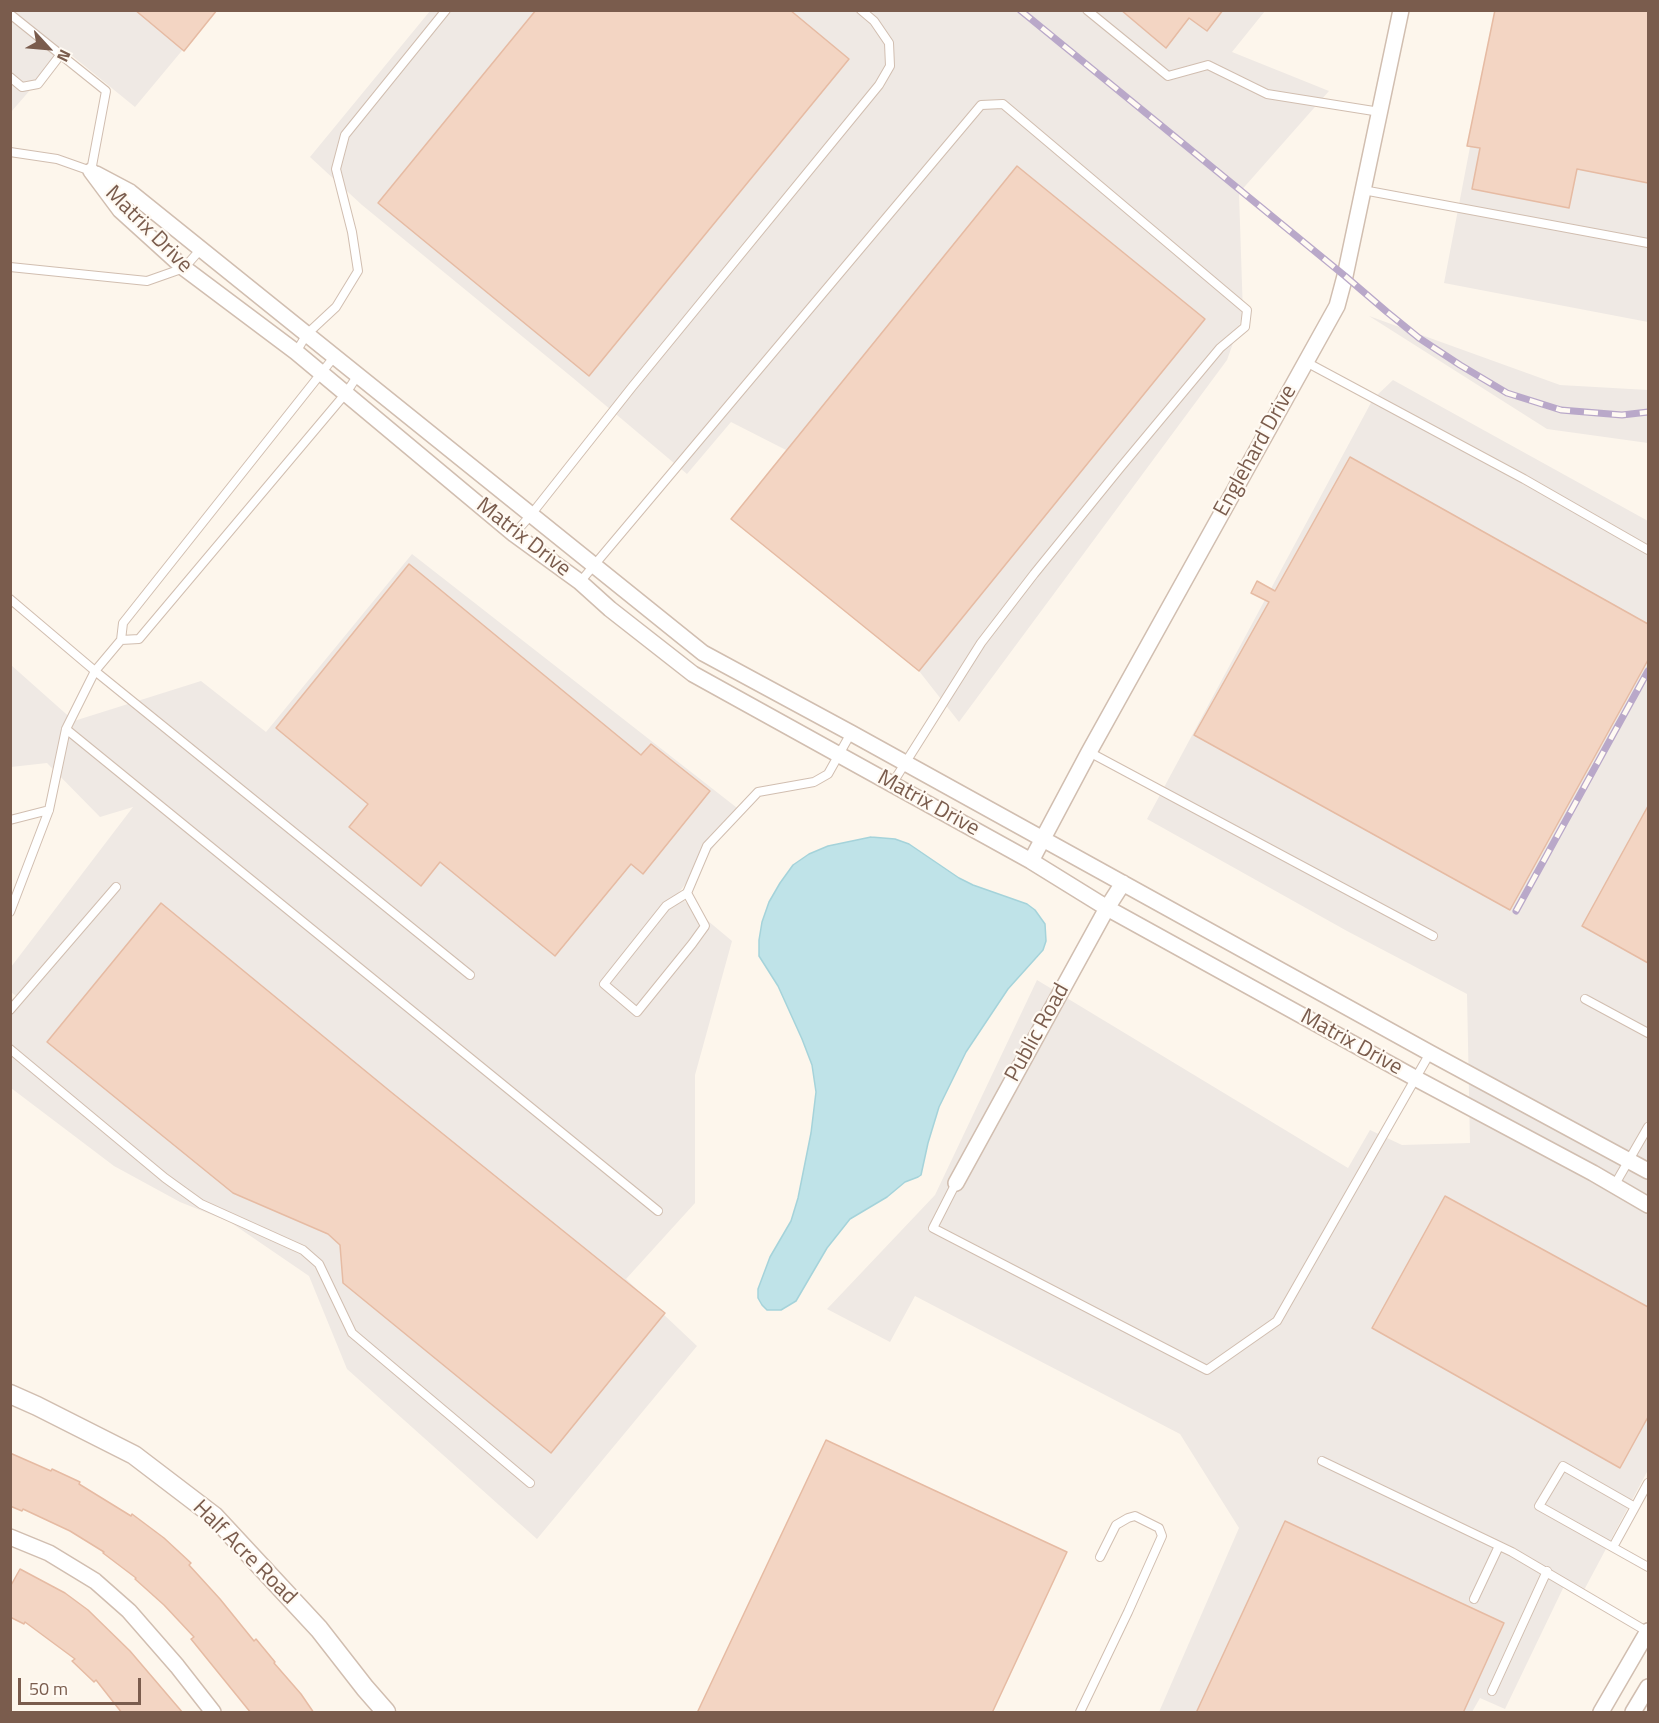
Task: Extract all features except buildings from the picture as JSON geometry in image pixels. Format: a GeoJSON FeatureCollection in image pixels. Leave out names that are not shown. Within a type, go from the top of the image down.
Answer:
{"type":"FeatureCollection","features":[{"type":"Feature","properties":{"kind":"street","name":"Englehard Drive"},"geometry":{"type":"LineString","coordinates":[[1031,861],[1089,752],[1337,306],[1364,190],[1401,10]]}},
{"type":"Feature","properties":{"kind":"street","name":"Matrix Drive"},"geometry":{"type":"LineString","coordinates":[[91,171],[130,192],[703,653],[1648,1171]]}},
{"type":"Feature","properties":{"kind":"street","name":"Matrix Drive"},"geometry":{"type":"LineString","coordinates":[[91,171],[120,210],[184,268],[296,351],[514,534],[580,582],[610,609],[693,674],[1031,861],[1107,908],[1648,1205]]}},
{"type":"Feature","properties":{"kind":"street","name":"Public Road"},"geometry":{"type":"LineString","coordinates":[[956,1183],[1107,908],[1123,883]]}},
{"type":"Feature","properties":{"kind":"street","name":"Half Acre Road"},"geometry":{"type":"LineString","coordinates":[[10,1394],[134,1455],[214,1516],[319,1629],[386,1713]]}},
{"type":"Feature","properties":{"kind":"street"},"geometry":{"type":"LineString","coordinates":[[10,1537],[58,1559],[95,1581],[129,1611],[177,1666],[213,1713]]}},
{"type":"Feature","properties":{"kind":"street"},"geometry":{"type":"LineString","coordinates":[[1601,1713],[1648,1631]]}},
{"type":"Feature","properties":{"kind":"street"},"geometry":{"type":"LineString","coordinates":[[1633,1713],[1648,1687]]}},
{"type":"Feature","properties":{"kind":"lane"},"geometry":{"type":"LineString","coordinates":[[296,351],[307,334],[336,307],[358,271],[352,232],[336,169],[345,135],[446,10]]}},
{"type":"Feature","properties":{"kind":"lane"},"geometry":{"type":"LineString","coordinates":[[514,534],[531,516],[632,387],[879,85],[890,66],[889,42],[874,21],[861,10]]}},
{"type":"Feature","properties":{"kind":"lane"},"geometry":{"type":"LineString","coordinates":[[1087,10],[1168,76],[1209,65],[1267,94],[1380,112]]}},
{"type":"Feature","properties":{"kind":"lane"},"geometry":{"type":"LineString","coordinates":[[10,14],[106,91],[91,171],[57,159],[10,152]]}},
{"type":"Feature","properties":{"kind":"lane"},"geometry":{"type":"LineString","coordinates":[[10,77],[22,87],[38,84],[61,54]]}},
{"type":"Feature","properties":{"kind":"lane"},"geometry":{"type":"LineString","coordinates":[[580,582],[981,105],[1003,104],[1247,310],[1245,327],[1220,348],[1034,574],[981,643],[892,784]]}},
{"type":"Feature","properties":{"kind":"lane"},"geometry":{"type":"LineString","coordinates":[[1364,190],[1648,243]]}},
{"type":"Feature","properties":{"kind":"lane"},"geometry":{"type":"LineString","coordinates":[[10,267],[147,282],[184,268],[200,250]]}},
{"type":"Feature","properties":{"kind":"lane"},"geometry":{"type":"LineString","coordinates":[[10,912],[50,810],[66,729],[95,671],[121,640],[123,622],[334,357]]}},
{"type":"Feature","properties":{"kind":"lane"},"geometry":{"type":"LineString","coordinates":[[1306,362],[1524,479],[1648,550]]}},
{"type":"Feature","properties":{"kind":"lane"},"geometry":{"type":"LineString","coordinates":[[121,640],[139,639],[358,375]]}},
{"type":"Feature","properties":{"kind":"lane"},"geometry":{"type":"LineString","coordinates":[[10,599],[95,671],[470,975]]}},
{"type":"Feature","properties":{"kind":"lane"},"geometry":{"type":"LineString","coordinates":[[66,729],[658,1211]]}},
{"type":"Feature","properties":{"kind":"lane"},"geometry":{"type":"LineString","coordinates":[[687,893],[705,926],[637,1012],[604,984],[666,906],[687,893],[707,846],[758,792],[814,782],[828,774],[851,733]]}},
{"type":"Feature","properties":{"kind":"lane"},"geometry":{"type":"LineString","coordinates":[[1089,752],[1433,936]]}},
{"type":"Feature","properties":{"kind":"lane"},"geometry":{"type":"LineString","coordinates":[[10,820],[50,810]]}},
{"type":"Feature","properties":{"kind":"lane"},"geometry":{"type":"LineString","coordinates":[[10,1010],[116,887]]}},
{"type":"Feature","properties":{"kind":"lane"},"geometry":{"type":"LineString","coordinates":[[1584,999],[1648,1033]]}},
{"type":"Feature","properties":{"kind":"lane"},"geometry":{"type":"LineString","coordinates":[[10,1049],[165,1178],[201,1204],[303,1250],[319,1264],[352,1333],[530,1483]]}},
{"type":"Feature","properties":{"kind":"lane"},"geometry":{"type":"LineString","coordinates":[[956,1183],[933,1228],[1207,1370],[1278,1321],[1430,1053]]}},
{"type":"Feature","properties":{"kind":"lane"},"geometry":{"type":"LineString","coordinates":[[1614,1186],[1648,1127]]}},
{"type":"Feature","properties":{"kind":"lane"},"geometry":{"type":"LineString","coordinates":[[1322,1461],[1499,1546],[1648,1631]]}},
{"type":"Feature","properties":{"kind":"lane"},"geometry":{"type":"LineString","coordinates":[[1635,1507],[1563,1466],[1539,1506],[1648,1567]]}},
{"type":"Feature","properties":{"kind":"lane"},"geometry":{"type":"LineString","coordinates":[[1613,1546],[1648,1483]]}},
{"type":"Feature","properties":{"kind":"lane"},"geometry":{"type":"LineString","coordinates":[[1080,1713],[1162,1536],[1159,1528],[1135,1516],[1128,1518],[1116,1525],[1100,1557]]}},
{"type":"Feature","properties":{"kind":"lane"},"geometry":{"type":"LineString","coordinates":[[1474,1599],[1499,1546]]}},
{"type":"Feature","properties":{"kind":"lane"},"geometry":{"type":"LineString","coordinates":[[1492,1691],[1546,1571]]}},
{"type":"Feature","properties":{"kind":"shaded area"},"geometry":{"type":"Polygon","coordinates":[[[11,11],[215,11],[135,107],[65,50],[11,112],[11,11]]]}},
{"type":"Feature","properties":{"kind":"shaded area"},"geometry":{"type":"Polygon","coordinates":[[[430,11],[1265,11],[1232,52],[1329,91],[1239,193],[1243,315],[1227,360],[959,722],[919,671],[731,519],[786,450],[731,422],[687,474],[362,205],[310,157],[430,11]]]}},
{"type":"Feature","properties":{"kind":"shaded area"},"geometry":{"type":"Polygon","coordinates":[[[1496,11],[1648,11],[1648,322],[1444,283],[1496,11]]]}},
{"type":"Feature","properties":{"kind":"shaded area"},"geometry":{"type":"Polygon","coordinates":[[[1369,316],[1560,385],[1648,390],[1648,443],[1547,429],[1369,316]]]}},
{"type":"Feature","properties":{"kind":"shaded area"},"geometry":{"type":"Polygon","coordinates":[[[1393,380],[1648,521],[1648,1470],[1583,1592],[1566,1582],[1505,1709],[1480,1698],[1472,1712],[1159,1712],[1239,1528],[1180,1434],[915,1296],[890,1342],[827,1309],[935,1195],[1037,980],[1348,1168],[1370,1130],[1402,1145],[1470,1143],[1467,994],[1347,931],[1147,819],[1373,399],[1393,380]]]}},
{"type":"Feature","properties":{"kind":"shaded area"},"geometry":{"type":"Polygon","coordinates":[[[412,554],[741,811],[677,895],[732,941],[695,1075],[695,1203],[626,1279],[697,1346],[537,1539],[347,1369],[309,1276],[230,1222],[180,1202],[114,1166],[11,1088],[11,1013],[20,999],[11,992],[11,967],[133,807],[100,817],[47,763],[11,767],[11,665],[74,721],[201,681],[266,732],[412,554]]]}},
{"type":"Feature","properties":{"kind":"water"},"geometry":{"type":"Polygon","coordinates":[[[871,837],[895,839],[909,844],[959,878],[1027,904],[1035,910],[1045,924],[1046,941],[1043,950],[1008,989],[966,1052],[939,1107],[921,1175],[905,1182],[887,1197],[850,1219],[827,1248],[796,1301],[781,1310],[767,1310],[758,1298],[758,1289],[770,1257],[791,1221],[798,1198],[811,1133],[816,1092],[812,1065],[802,1039],[778,986],[759,956],[762,922],[769,902],[793,865],[809,854],[828,846],[871,837]]]}},
{"type":"Feature","properties":{"kind":"railway"},"geometry":{"type":"LineString","coordinates":[[1020,10],[1419,338],[1460,365],[1507,393],[1561,410],[1622,415],[1648,412]]}},
{"type":"Feature","properties":{"kind":"railway"},"geometry":{"type":"LineString","coordinates":[[1516,911],[1648,671]]}}]}
